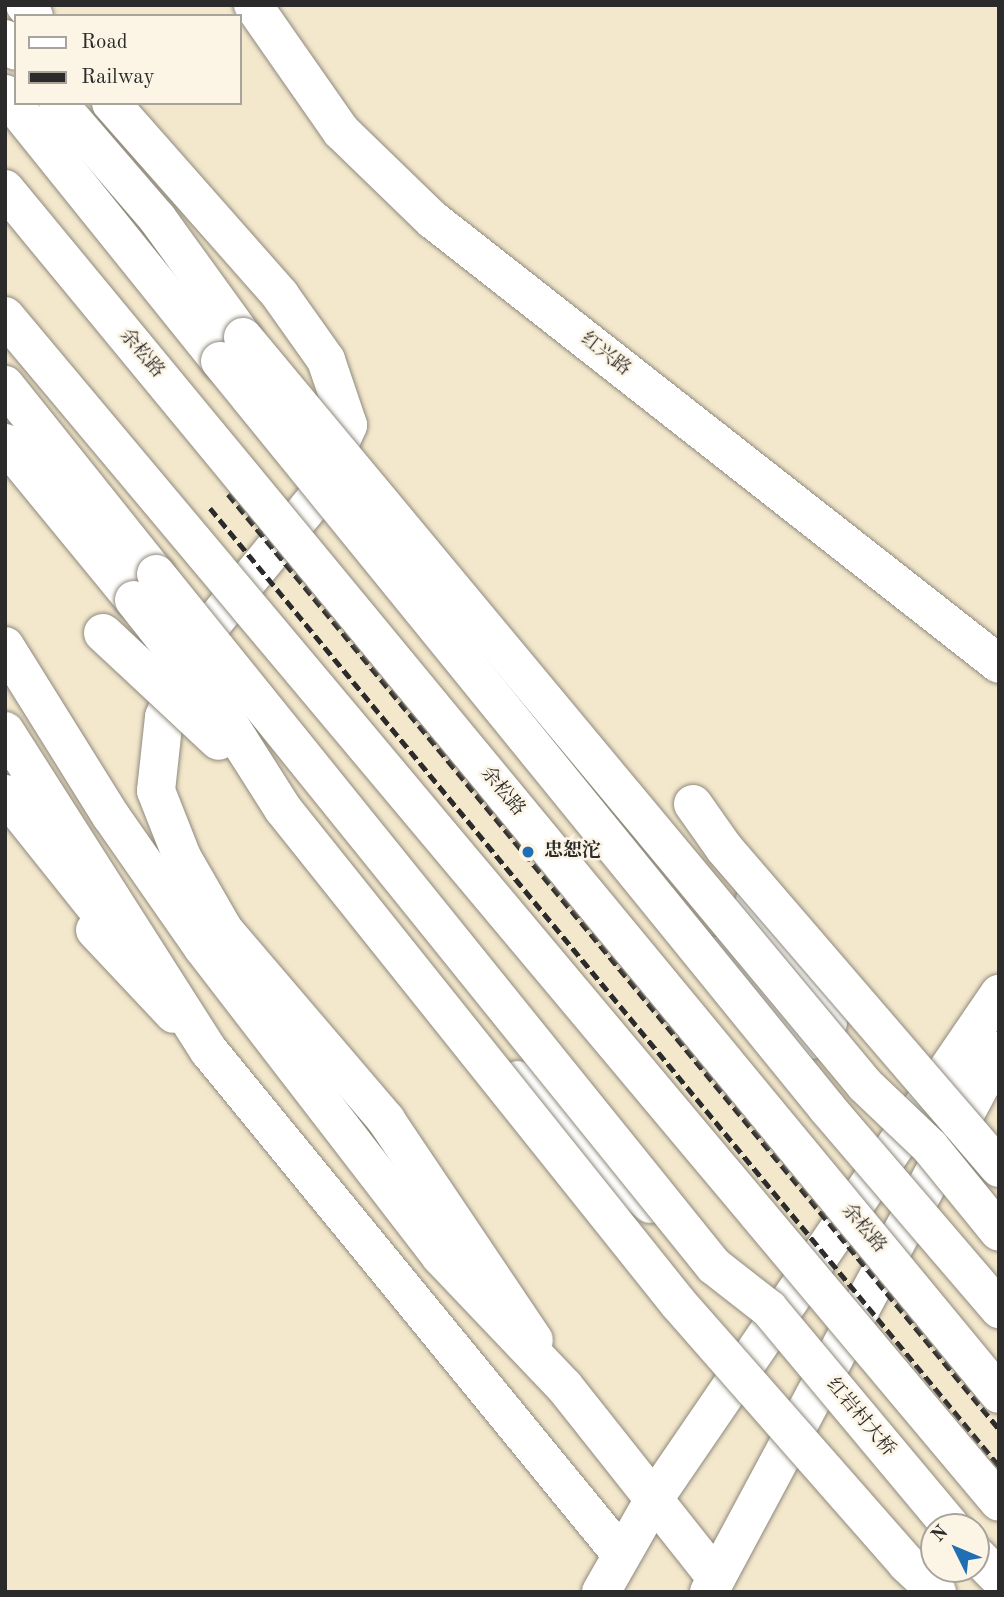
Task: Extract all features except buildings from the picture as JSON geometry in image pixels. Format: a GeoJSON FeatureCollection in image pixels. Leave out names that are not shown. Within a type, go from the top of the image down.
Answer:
{"type":"FeatureCollection","features":[{"type":"Feature","properties":{"kind":"main road","name":"红兴路"},"geometry":{"type":"LineString","coordinates":[[253,5],[341,131],[433,220],[999,664]]}},
{"type":"Feature","properties":{"kind":"main road"},"geometry":{"type":"LineString","coordinates":[[15,105],[231,349],[865,1085]]}},
{"type":"Feature","properties":{"kind":"main road"},"geometry":{"type":"LineString","coordinates":[[60,105],[157,218],[231,349],[674,919],[999,1309]]}},
{"type":"Feature","properties":{"kind":"main road"},"geometry":{"type":"LineString","coordinates":[[113,105],[280,295],[326,360],[348,425],[316,498],[194,646],[164,717],[156,791],[182,857],[224,930],[386,1120],[564,1386],[654,1499],[712,1585],[999,1051]]}},
{"type":"Feature","properties":{"kind":"main road","name":"余松路"},"geometry":{"type":"LineString","coordinates":[[5,189],[999,1394]]}},
{"type":"Feature","properties":{"kind":"main road"},"geometry":{"type":"LineString","coordinates":[[5,316],[999,1502]]}},
{"type":"Feature","properties":{"kind":"main road"},"geometry":{"type":"LineString","coordinates":[[5,385],[145,587],[283,809]]}},
{"type":"Feature","properties":{"kind":"main road"},"geometry":{"type":"LineString","coordinates":[[5,443],[145,587],[700,1247]]}},
{"type":"Feature","properties":{"kind":"main road"},"geometry":{"type":"LineString","coordinates":[[103,633],[191,713],[283,809],[678,1303],[937,1592]]}},
{"type":"Feature","properties":{"kind":"main road"},"geometry":{"type":"LineString","coordinates":[[5,646],[111,816],[219,969],[440,1256],[564,1386]]}},
{"type":"Feature","properties":{"kind":"main road"},"geometry":{"type":"LineString","coordinates":[[5,731],[209,1051]]}},
{"type":"Feature","properties":{"kind":"main road"},"geometry":{"type":"LineString","coordinates":[[5,794],[209,1051],[620,1553]]}},
{"type":"Feature","properties":{"kind":"main road"},"geometry":{"type":"LineString","coordinates":[[693,804],[724,848],[865,1085]]}},
{"type":"Feature","properties":{"kind":"main road"},"geometry":{"type":"LineString","coordinates":[[5,833],[209,1051]]}},
{"type":"Feature","properties":{"kind":"main road"},"geometry":{"type":"LineString","coordinates":[[724,848],[999,1168]]}},
{"type":"Feature","properties":{"kind":"main road"},"geometry":{"type":"LineString","coordinates":[[674,919],[865,1085],[930,1147],[999,1232]]}},
{"type":"Feature","properties":{"kind":"main road"},"geometry":{"type":"LineString","coordinates":[[420,977],[547,1110],[700,1247]]}},
{"type":"Feature","properties":{"kind":"main road"},"geometry":{"type":"LineString","coordinates":[[601,1592],[620,1553],[654,1499],[999,994]]}},
{"type":"Feature","properties":{"kind":"main road","name":"红岩村大桥"},"geometry":{"type":"LineString","coordinates":[[700,1247],[714,1266],[769,1309],[939,1513]]}},
{"type":"Feature","properties":{"kind":"railway"},"geometry":{"type":"LineString","coordinates":[[228,494],[999,1429]]}},
{"type":"Feature","properties":{"kind":"railway"},"geometry":{"type":"LineString","coordinates":[[210,508],[999,1466]]}},
{"type":"Feature","properties":{"kind":"place","name":"忠恕沱"},"geometry":{"type":"Point","coordinates":[528,852]}}]}
